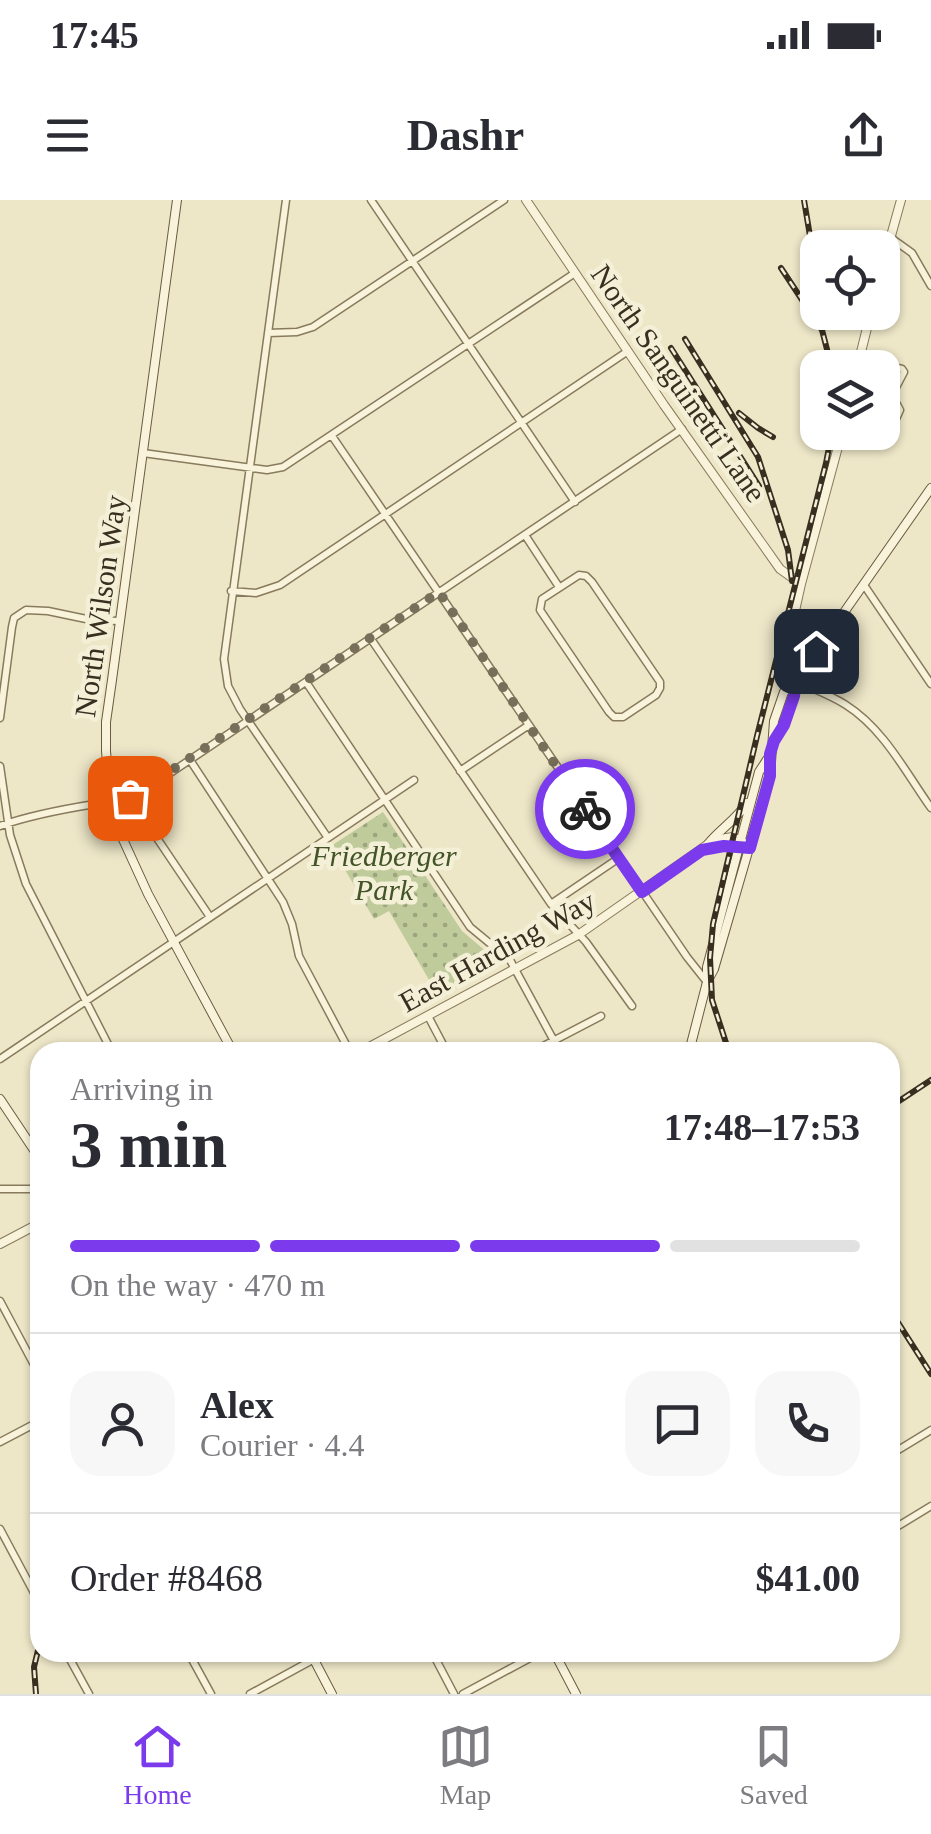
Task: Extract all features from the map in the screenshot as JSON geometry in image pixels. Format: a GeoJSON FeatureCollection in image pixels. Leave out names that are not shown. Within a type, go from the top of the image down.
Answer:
{"type":"FeatureCollection","features":[{"type":"Feature","properties":{"kind":"main road","name":"North Wilson Way"},"geometry":{"type":"LineString","coordinates":[[177,200],[106,722],[107,766],[112,802],[130,856],[228,1042]]}},
{"type":"Feature","properties":{"kind":"main road","name":"North Sanguinetti Lane"},"geometry":{"type":"LineString","coordinates":[[526,200],[780,569],[801,584]]}},
{"type":"Feature","properties":{"kind":"main road"},"geometry":{"type":"LineString","coordinates":[[893,230],[901,200]]}},
{"type":"Feature","properties":{"kind":"main road"},"geometry":{"type":"LineString","coordinates":[[796,681],[786,666],[785,656],[837,450]]}},
{"type":"Feature","properties":{"kind":"main road"},"geometry":{"type":"LineString","coordinates":[[707,982],[706,966],[738,843],[758,772],[774,741],[774,721],[784,692],[925,504],[931,488]]}},
{"type":"Feature","properties":{"kind":"main road"},"geometry":{"type":"LineString","coordinates":[[789,635],[797,647],[816,651]]}},
{"type":"Feature","properties":{"kind":"main road"},"geometry":{"type":"LineString","coordinates":[[692,1042],[770,776],[770,754]]}},
{"type":"Feature","properties":{"kind":"main road"},"geometry":{"type":"LineString","coordinates":[[705,847],[717,832],[738,817],[752,796]]}},
{"type":"Feature","properties":{"kind":"main road","name":"East Harding Way"},"geometry":{"type":"LineString","coordinates":[[379,1042],[578,935],[721,838],[738,843]]}},
{"type":"Feature","properties":{"kind":"main road"},"geometry":{"type":"LineString","coordinates":[[738,843],[750,848]]}},
{"type":"Feature","properties":{"kind":"main road"},"geometry":{"type":"LineString","coordinates":[[0,1099],[30,1144]]}},
{"type":"Feature","properties":{"kind":"main road"},"geometry":{"type":"LineString","coordinates":[[0,1244],[30,1228]]}},
{"type":"Feature","properties":{"kind":"main road"},"geometry":{"type":"LineString","coordinates":[[315,1662],[332,1694]]}},
{"type":"Feature","properties":{"kind":"main road"},"geometry":{"type":"LineString","coordinates":[[559,1662],[576,1694]]}},
{"type":"Feature","properties":{"kind":"street"},"geometry":{"type":"LineString","coordinates":[[286,200],[224,644],[226,677],[247,720],[328,838]]}},
{"type":"Feature","properties":{"kind":"street"},"geometry":{"type":"LineString","coordinates":[[371,200],[575,502]]}},
{"type":"Feature","properties":{"kind":"street"},"geometry":{"type":"LineString","coordinates":[[268,333],[298,332],[312,327],[504,200]]}},
{"type":"Feature","properties":{"kind":"street"},"geometry":{"type":"LineString","coordinates":[[900,244],[912,252],[931,286]]}},
{"type":"Feature","properties":{"kind":"street"},"geometry":{"type":"LineString","coordinates":[[142,454],[267,470],[283,467],[575,272]]}},
{"type":"Feature","properties":{"kind":"street"},"geometry":{"type":"LineString","coordinates":[[231,591],[270,590],[628,352]]}},
{"type":"Feature","properties":{"kind":"street"},"geometry":{"type":"LineString","coordinates":[[4,825],[130,798],[682,429]]}},
{"type":"Feature","properties":{"kind":"street"},"geometry":{"type":"LineString","coordinates":[[332,436],[707,982]]}},
{"type":"Feature","properties":{"kind":"street"},"geometry":{"type":"LineString","coordinates":[[525,536],[559,587]]}},
{"type":"Feature","properties":{"kind":"street"},"geometry":{"type":"LineString","coordinates":[[580,575],[592,582],[660,682],[656,695],[620,718],[609,712],[540,610],[542,599],[559,587],[580,575]]}},
{"type":"Feature","properties":{"kind":"street"},"geometry":{"type":"LineString","coordinates":[[864,585],[931,684]]}},
{"type":"Feature","properties":{"kind":"street"},"geometry":{"type":"LineString","coordinates":[[0,718],[14,618],[22,611],[120,621]]}},
{"type":"Feature","properties":{"kind":"street"},"geometry":{"type":"LineString","coordinates":[[371,639],[551,904],[632,1006]]}},
{"type":"Feature","properties":{"kind":"street"},"geometry":{"type":"LineString","coordinates":[[796,681],[839,701],[863,718],[882,738],[931,808]]}},
{"type":"Feature","properties":{"kind":"street"},"geometry":{"type":"LineString","coordinates":[[306,682],[470,927],[508,958],[554,1041],[600,1016]]}},
{"type":"Feature","properties":{"kind":"street"},"geometry":{"type":"LineString","coordinates":[[460,772],[529,725]]}},
{"type":"Feature","properties":{"kind":"street"},"geometry":{"type":"LineString","coordinates":[[190,760],[287,909],[299,956],[345,1042]]}},
{"type":"Feature","properties":{"kind":"street"},"geometry":{"type":"LineString","coordinates":[[0,766],[4,825],[26,884],[107,1042]]}},
{"type":"Feature","properties":{"kind":"street"},"geometry":{"type":"LineString","coordinates":[[0,1059],[414,780]]}},
{"type":"Feature","properties":{"kind":"street"},"geometry":{"type":"LineString","coordinates":[[130,798],[210,917]]}},
{"type":"Feature","properties":{"kind":"street"},"geometry":{"type":"LineString","coordinates":[[551,904],[619,858]]}},
{"type":"Feature","properties":{"kind":"street"},"geometry":{"type":"LineString","coordinates":[[428,1016],[442,1042]]}},
{"type":"Feature","properties":{"kind":"street"},"geometry":{"type":"LineString","coordinates":[[0,1188],[30,1190]]}},
{"type":"Feature","properties":{"kind":"street"},"geometry":{"type":"LineString","coordinates":[[0,1301],[30,1357]]}},
{"type":"Feature","properties":{"kind":"street"},"geometry":{"type":"LineString","coordinates":[[0,1442],[30,1426]]}},
{"type":"Feature","properties":{"kind":"street"},"geometry":{"type":"LineString","coordinates":[[900,1450],[931,1430]]}},
{"type":"Feature","properties":{"kind":"street"},"geometry":{"type":"LineString","coordinates":[[900,1526],[931,1506]]}},
{"type":"Feature","properties":{"kind":"street"},"geometry":{"type":"LineString","coordinates":[[0,1529],[30,1585]]}},
{"type":"Feature","properties":{"kind":"street"},"geometry":{"type":"LineString","coordinates":[[71,1662],[88,1694]]}},
{"type":"Feature","properties":{"kind":"street"},"geometry":{"type":"LineString","coordinates":[[193,1662],[210,1694]]}},
{"type":"Feature","properties":{"kind":"street"},"geometry":{"type":"LineString","coordinates":[[250,1694],[302,1662]]}},
{"type":"Feature","properties":{"kind":"street"},"geometry":{"type":"LineString","coordinates":[[437,1662],[454,1694]]}},
{"type":"Feature","properties":{"kind":"street"},"geometry":{"type":"LineString","coordinates":[[463,1694],[522,1662]]}},
{"type":"Feature","properties":{"kind":"green space","name":"Friedberger Park"},"geometry":{"type":"Polygon","coordinates":[[[383,812],[462,931],[501,964],[439,997],[389,911],[374,919],[331,846],[383,812]]]}},
{"type":"Feature","properties":{"kind":"railway"},"geometry":{"type":"LineString","coordinates":[[804,200],[809,230]]}},
{"type":"Feature","properties":{"kind":"railway"},"geometry":{"type":"LineString","coordinates":[[781,268],[822,330],[827,350]]}},
{"type":"Feature","properties":{"kind":"railway"},"geometry":{"type":"LineString","coordinates":[[685,339],[758,457],[788,550],[792,581]]}},
{"type":"Feature","properties":{"kind":"railway"},"geometry":{"type":"LineString","coordinates":[[671,348],[759,486]]}},
{"type":"Feature","properties":{"kind":"railway"},"geometry":{"type":"LineString","coordinates":[[739,413],[773,437]]}},
{"type":"Feature","properties":{"kind":"railway"},"geometry":{"type":"LineString","coordinates":[[726,1042],[712,1000],[713,924],[829,450]]}},
{"type":"Feature","properties":{"kind":"railway"},"geometry":{"type":"LineString","coordinates":[[900,1100],[931,1080]]}},
{"type":"Feature","properties":{"kind":"railway"},"geometry":{"type":"LineString","coordinates":[[900,1326],[931,1374]]}},
{"type":"Feature","properties":{"kind":"railway"},"geometry":{"type":"LineString","coordinates":[[35,1662],[36,1694]]}},
{"type":"Feature","properties":{"kind":"way so far"},"geometry":{"type":"LineString","coordinates":[[130,798],[439,592],[585,809]]}},
{"type":"Feature","properties":{"kind":"route"},"geometry":{"type":"LineString","coordinates":[[585,809],[642,892],[702,850],[724,846],[750,848],[770,776],[774,741],[784,725],[796,681],[816,651]]}}]}
